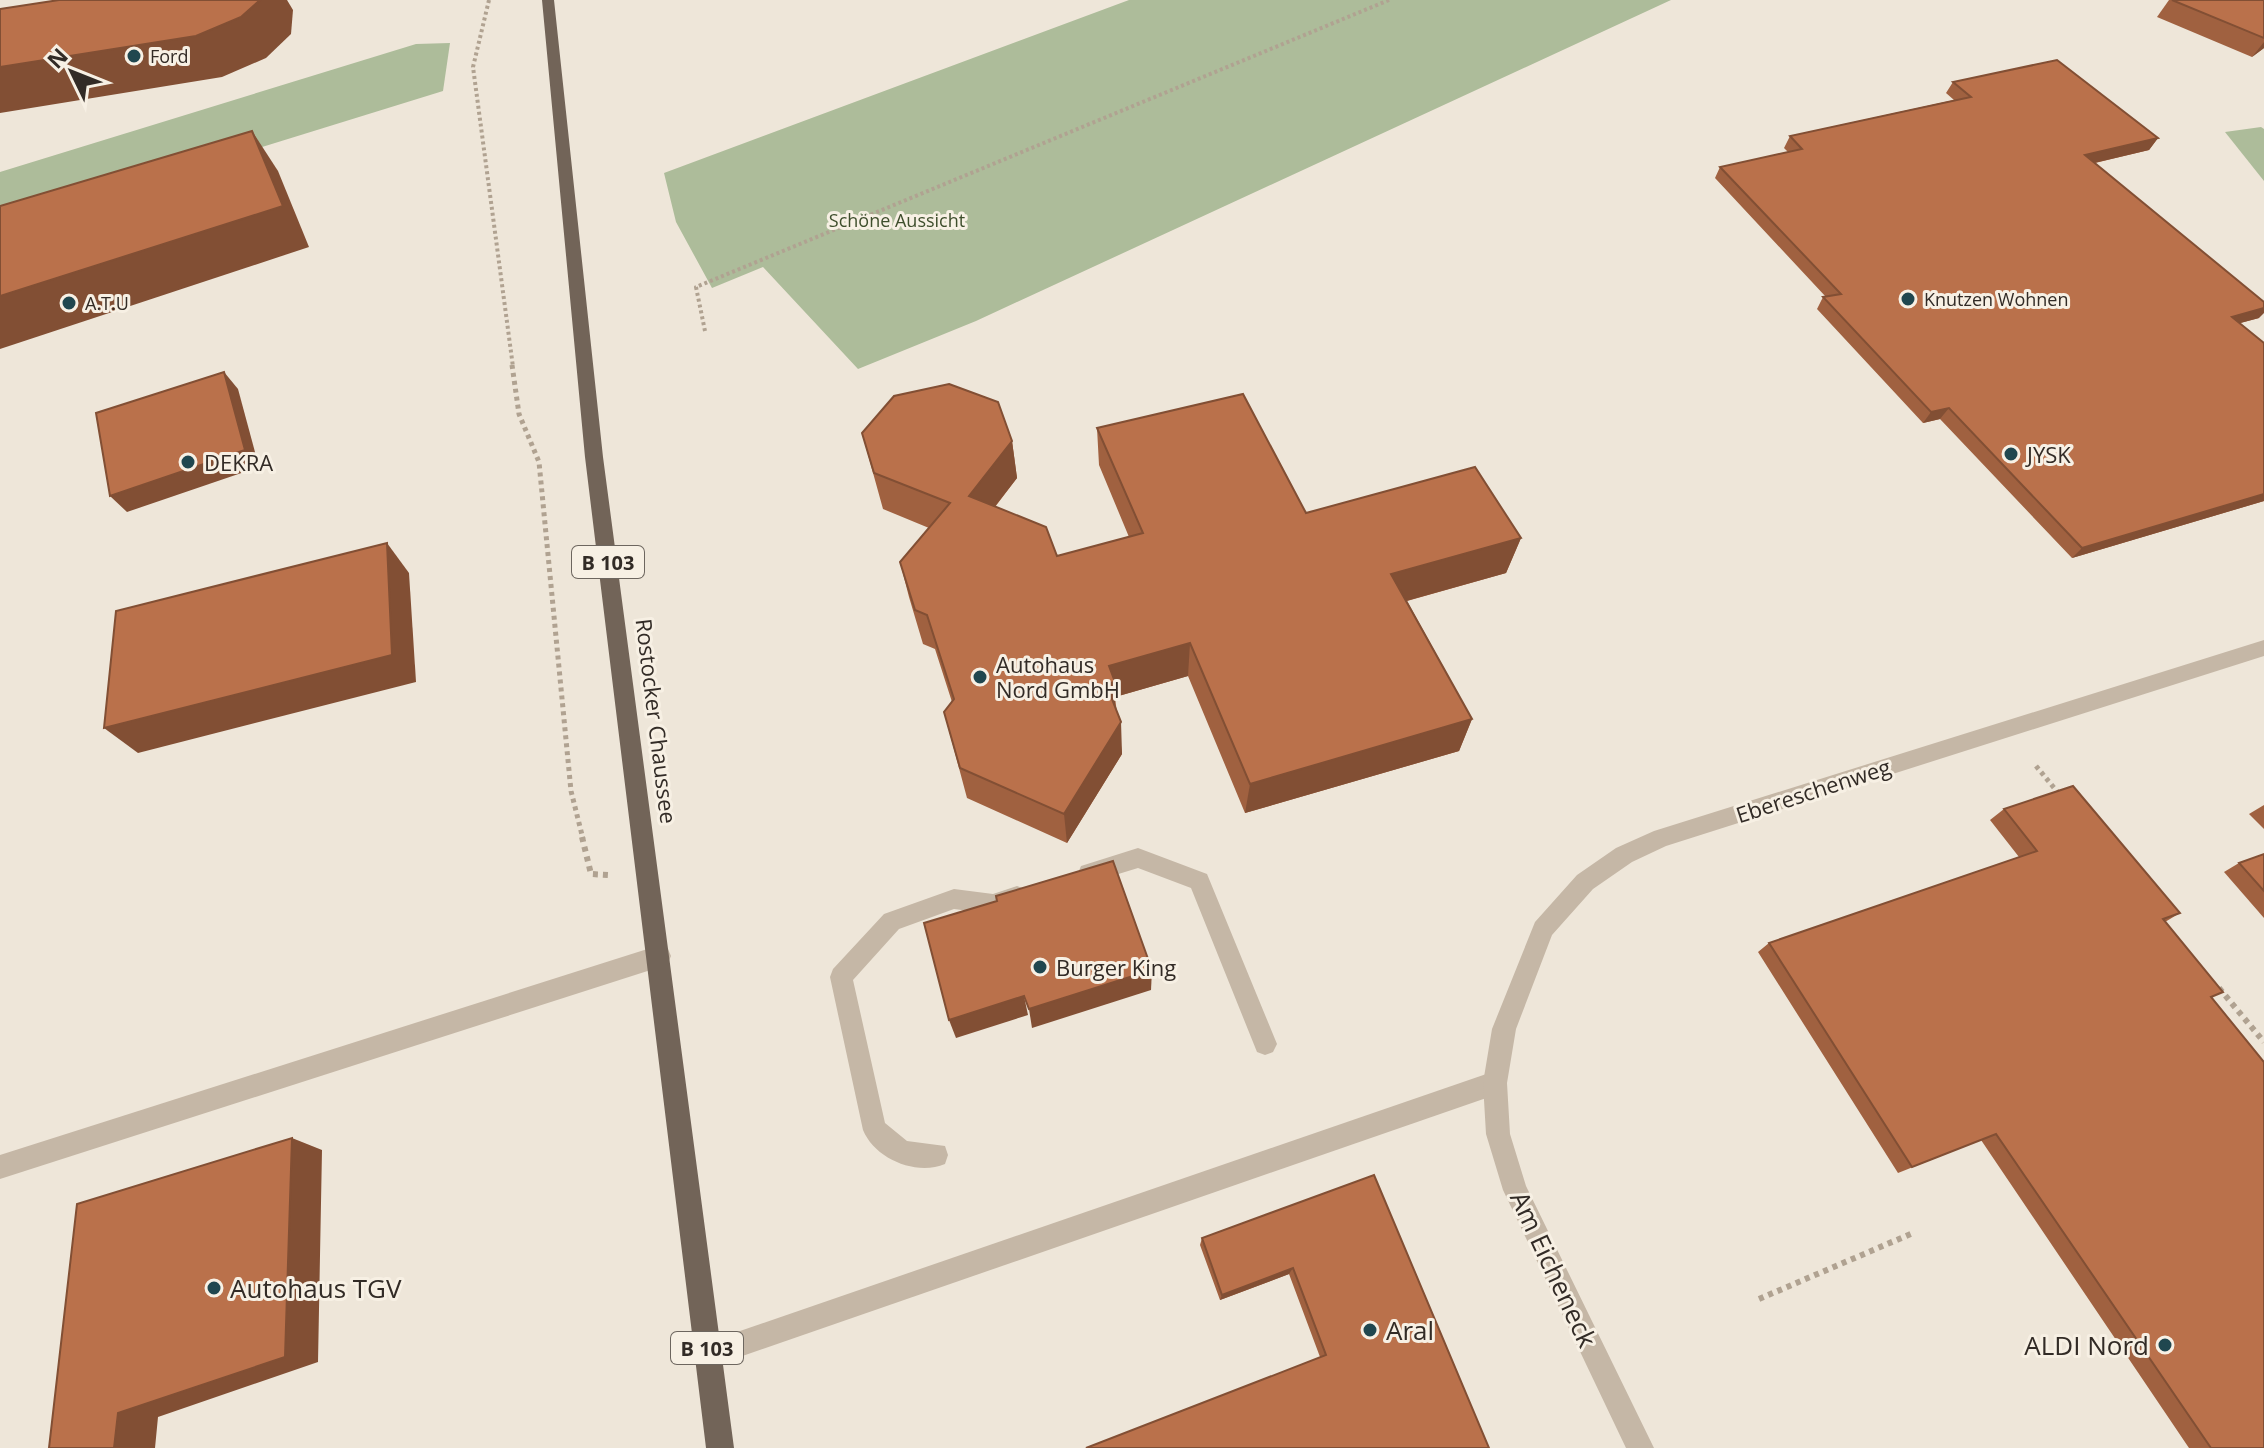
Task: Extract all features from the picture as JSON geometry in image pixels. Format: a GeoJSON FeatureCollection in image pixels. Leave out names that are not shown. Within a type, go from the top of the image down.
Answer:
{"type":"FeatureCollection","features":[{"type":"Feature","properties":{"kind":"main road","name":"Rostocker Chaussee"},"geometry":{"type":"LineString","coordinates":[[548,0],[592,443],[660,956],[720,1448]]}},
{"type":"Feature","properties":{"kind":"street","name":"Ebereschenweg"},"geometry":{"type":"LineString","coordinates":[[1495,1083],[1504,1029],[1543,929],[1585,882],[1624,855],[1661,838],[2264,648]]}},
{"type":"Feature","properties":{"kind":"street"},"geometry":{"type":"LineString","coordinates":[[1065,881],[1138,858],[1199,881],[1265,1044]]}},
{"type":"Feature","properties":{"kind":"street"},"geometry":{"type":"LineString","coordinates":[[936,1155],[902,1153],[875,1130],[841,977],[892,921],[954,899],[993,904],[1036,890]]}},
{"type":"Feature","properties":{"kind":"street"},"geometry":{"type":"LineString","coordinates":[[0,1167],[660,956]]}},
{"type":"Feature","properties":{"kind":"street"},"geometry":{"type":"LineString","coordinates":[[708,1355],[1495,1083]]}},
{"type":"Feature","properties":{"kind":"street","name":"Am Eicheneck"},"geometry":{"type":"LineString","coordinates":[[1495,1083],[1498,1134],[1515,1190],[1640,1448]]}},
{"type":"Feature","properties":{"kind":"path"},"geometry":{"type":"LineString","coordinates":[[489,0],[473,67],[519,414],[539,462],[571,791],[591,874],[649,877]]}},
{"type":"Feature","properties":{"kind":"path"},"geometry":{"type":"LineString","coordinates":[[705,331],[696,287],[1389,0]]}},
{"type":"Feature","properties":{"kind":"path"},"geometry":{"type":"LineString","coordinates":[[2036,766],[2066,802]]}},
{"type":"Feature","properties":{"kind":"path"},"geometry":{"type":"LineString","coordinates":[[2214,982],[2264,1042]]}},
{"type":"Feature","properties":{"kind":"path"},"geometry":{"type":"LineString","coordinates":[[1759,1299],[1913,1233]]}},
{"type":"Feature","properties":{"kind":"green space","name":"Schöne Aussicht"},"geometry":{"type":"Polygon","coordinates":[[[1129,0],[1671,0],[976,321],[858,369],[763,267],[712,288],[676,222],[664,173],[1129,0]]]}},
{"type":"Feature","properties":{"kind":"green space"},"geometry":{"type":"Polygon","coordinates":[[[450,43],[443,91],[0,228],[0,172],[416,44],[450,43]]]}},
{"type":"Feature","properties":{"kind":"green space"},"geometry":{"type":"Polygon","coordinates":[[[2264,129],[2264,181],[2225,132],[2264,129]]]}},
{"type":"Feature","properties":{"kind":"building"},"geometry":{"type":"Polygon","coordinates":[[[59,0],[260,0],[241,17],[196,36],[0,67],[0,9],[59,0]]]}},
{"type":"Feature","properties":{"kind":"building"},"geometry":{"type":"Polygon","coordinates":[[[2172,0],[2264,0],[2264,38],[2172,0]]]}},
{"type":"Feature","properties":{"kind":"building"},"geometry":{"type":"Polygon","coordinates":[[[2057,60],[2158,138],[2085,155],[2264,302],[2264,308],[2232,317],[2264,343],[2264,494],[2082,548],[1949,408],[1931,412],[1823,297],[1841,294],[1720,167],[1802,149],[1790,136],[1971,97],[1953,82],[2057,60]]]}},
{"type":"Feature","properties":{"kind":"building"},"geometry":{"type":"Polygon","coordinates":[[[252,131],[283,206],[0,296],[0,206],[252,131]]]}},
{"type":"Feature","properties":{"kind":"building"},"geometry":{"type":"Polygon","coordinates":[[[224,372],[245,450],[110,496],[96,413],[224,372]]]}},
{"type":"Feature","properties":{"kind":"building"},"geometry":{"type":"Polygon","coordinates":[[[949,384],[998,402],[1012,441],[969,496],[1046,527],[1057,556],[1143,533],[1097,428],[1243,394],[1306,513],[1475,467],[1521,538],[1391,574],[1472,719],[1250,784],[1190,643],[1109,666],[1115,682],[1106,684],[1121,722],[1064,814],[960,768],[944,712],[954,699],[927,615],[915,610],[900,562],[950,503],[874,473],[862,433],[894,396],[949,384]]]}},
{"type":"Feature","properties":{"kind":"building"},"geometry":{"type":"Polygon","coordinates":[[[387,543],[392,655],[104,728],[116,611],[387,543]]]}},
{"type":"Feature","properties":{"kind":"building"},"geometry":{"type":"Polygon","coordinates":[[[2073,786],[2180,913],[2163,919],[2223,992],[2211,997],[2264,1062],[2264,1448],[2211,1448],[1996,1134],[1912,1167],[1769,943],[2037,851],[2004,809],[2073,786]]]}},
{"type":"Feature","properties":{"kind":"building"},"geometry":{"type":"Polygon","coordinates":[[[2264,854],[2264,891],[2239,863],[2264,854]]]}},
{"type":"Feature","properties":{"kind":"building","name":"Burger King"},"geometry":{"type":"Polygon","coordinates":[[[1113,861],[1152,970],[1029,1009],[1024,996],[949,1020],[924,923],[997,901],[996,896],[1113,861]]]}},
{"type":"Feature","properties":{"kind":"building","name":"Autohaus TGV"},"geometry":{"type":"Polygon","coordinates":[[[292,1138],[285,1357],[118,1413],[114,1448],[49,1448],[77,1204],[292,1138]]]}},
{"type":"Feature","properties":{"kind":"building","name":"Aral"},"geometry":{"type":"Polygon","coordinates":[[[1374,1175],[1489,1448],[1086,1448],[1326,1355],[1293,1268],[1222,1295],[1202,1238],[1374,1175]]]}},
{"type":"Feature","properties":{"kind":"place","name":"Ford"},"geometry":{"type":"Point","coordinates":[134,56]}},
{"type":"Feature","properties":{"kind":"place","name":"Knutzen Wohnen"},"geometry":{"type":"Point","coordinates":[1908,299]}},
{"type":"Feature","properties":{"kind":"place","name":"A.T.U"},"geometry":{"type":"Point","coordinates":[69,303]}},
{"type":"Feature","properties":{"kind":"place","name":"JYSK"},"geometry":{"type":"Point","coordinates":[2011,454]}},
{"type":"Feature","properties":{"kind":"place","name":"DEKRA"},"geometry":{"type":"Point","coordinates":[188,462]}},
{"type":"Feature","properties":{"kind":"place","name":"Autohaus Nord GmbH"},"geometry":{"type":"Point","coordinates":[980,677]}},
{"type":"Feature","properties":{"kind":"place","name":"Burger King"},"geometry":{"type":"Point","coordinates":[1040,967]}},
{"type":"Feature","properties":{"kind":"place","name":"Autohaus TGV"},"geometry":{"type":"Point","coordinates":[214,1288]}},
{"type":"Feature","properties":{"kind":"place","name":"Aral"},"geometry":{"type":"Point","coordinates":[1370,1330]}},
{"type":"Feature","properties":{"kind":"place","name":"ALDI Nord"},"geometry":{"type":"Point","coordinates":[2165,1345]}}]}
